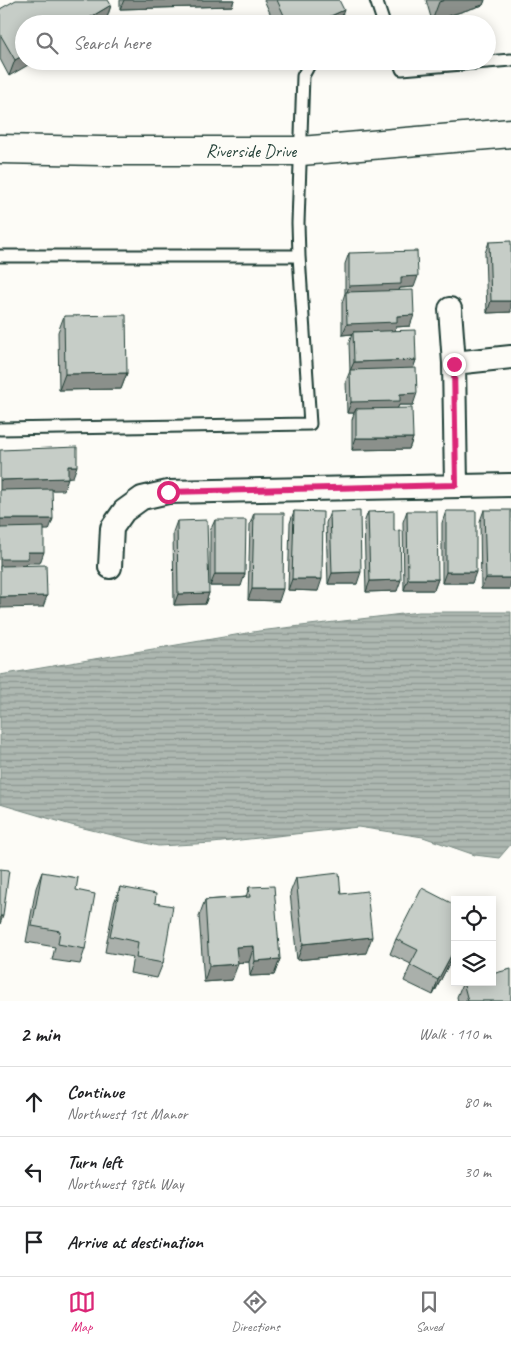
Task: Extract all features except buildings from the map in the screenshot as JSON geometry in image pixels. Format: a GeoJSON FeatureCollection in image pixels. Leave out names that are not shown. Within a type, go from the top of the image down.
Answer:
{"type":"FeatureCollection","features":[{"type":"Feature","properties":{"kind":"street","name":"Riverside Drive"},"geometry":{"type":"LineString","coordinates":[[0,148],[101,151],[301,151],[508,135]]}},
{"type":"Feature","properties":{"kind":"street"},"geometry":{"type":"LineString","coordinates":[[450,309],[454,364],[456,485]]}},
{"type":"Feature","properties":{"kind":"street"},"geometry":{"type":"LineString","coordinates":[[454,364],[511,357]]}},
{"type":"Feature","properties":{"kind":"street"},"geometry":{"type":"LineString","coordinates":[[110,567],[112,528],[124,511],[142,498],[168,492],[511,485]]}},
{"type":"Feature","properties":{"kind":"lane"},"geometry":{"type":"LineString","coordinates":[[376,0],[381,15]]}},
{"type":"Feature","properties":{"kind":"lane"},"geometry":{"type":"LineString","coordinates":[[496,61],[511,60]]}},
{"type":"Feature","properties":{"kind":"lane"},"geometry":{"type":"LineString","coordinates":[[0,430],[310,424],[298,222],[302,76],[306,70]]}},
{"type":"Feature","properties":{"kind":"lane"},"geometry":{"type":"LineString","coordinates":[[0,256],[299,256]]}},
{"type":"Feature","properties":{"kind":"shaded area"},"geometry":{"type":"Polygon","coordinates":[[[419,612],[511,612],[511,844],[499,858],[475,855],[423,837],[358,827],[213,843],[158,846],[71,825],[0,804],[0,675],[259,631],[419,612]]]}},
{"type":"Feature","properties":{"kind":"route"},"geometry":{"type":"LineString","coordinates":[[168,492],[456,485],[454,364]]}}]}
